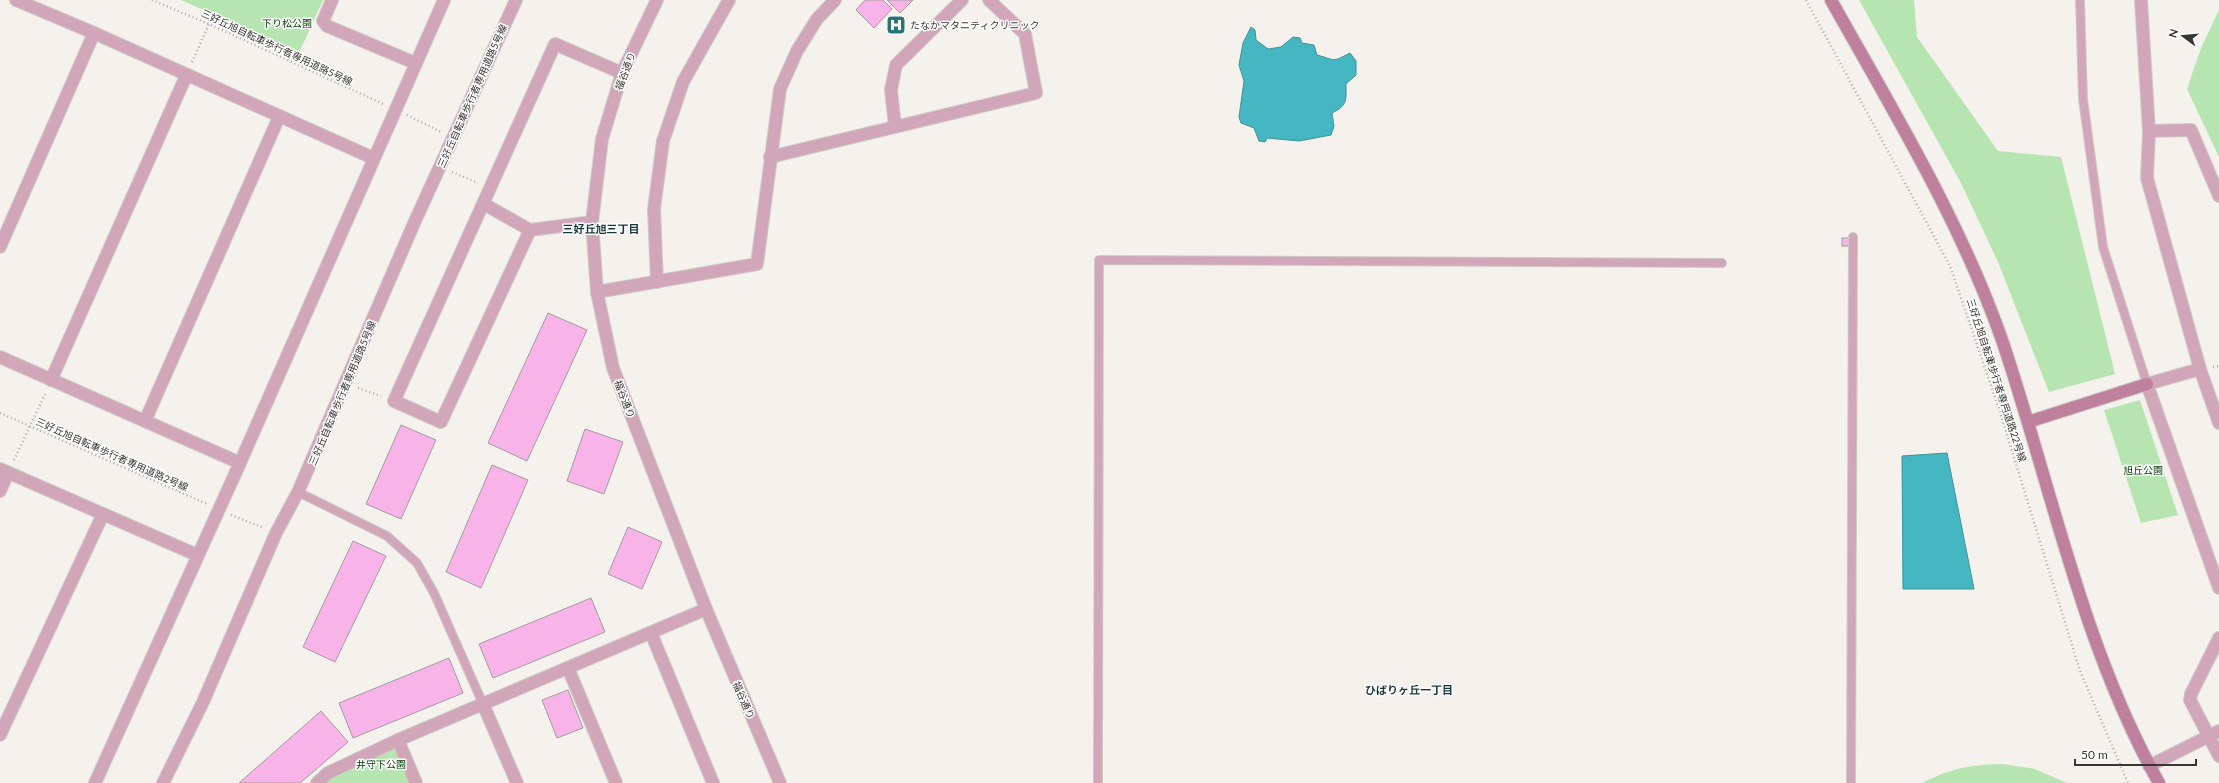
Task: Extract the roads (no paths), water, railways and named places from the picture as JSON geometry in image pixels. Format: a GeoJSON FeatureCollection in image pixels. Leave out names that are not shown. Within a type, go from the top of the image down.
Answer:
{"type":"FeatureCollection","features":[{"type":"Feature","properties":{"kind":"street"},"geometry":{"type":"LineString","coordinates":[[16,0],[94,33],[186,76],[373,158]]}},
{"type":"Feature","properties":{"kind":"street"},"geometry":{"type":"LineString","coordinates":[[332,0],[323,21],[327,26],[416,63]]}},
{"type":"Feature","properties":{"kind":"street"},"geometry":{"type":"LineString","coordinates":[[95,783],[218,508],[240,463],[373,158],[396,110],[444,0]]}},
{"type":"Feature","properties":{"kind":"street","name":"三好丘自転車歩行者専用道路5号線"},"geometry":{"type":"LineString","coordinates":[[163,783],[203,702],[276,533],[298,492],[440,166],[516,0]]}},
{"type":"Feature","properties":{"kind":"street","name":"福谷通り"},"geometry":{"type":"LineString","coordinates":[[657,0],[622,73],[602,139],[592,222],[597,292],[613,368],[706,609],[780,783]]}},
{"type":"Feature","properties":{"kind":"street"},"geometry":{"type":"LineString","coordinates":[[657,282],[654,209],[663,141],[684,82],[729,0]]}},
{"type":"Feature","properties":{"kind":"street"},"geometry":{"type":"LineString","coordinates":[[597,292],[757,264],[780,89],[797,51],[817,20],[835,0]]}},
{"type":"Feature","properties":{"kind":"street"},"geometry":{"type":"LineString","coordinates":[[895,126],[892,90],[896,64],[962,0]]}},
{"type":"Feature","properties":{"kind":"street"},"geometry":{"type":"LineString","coordinates":[[770,157],[1036,93],[1025,34],[989,0]]}},
{"type":"Feature","properties":{"kind":"street"},"geometry":{"type":"LineString","coordinates":[[1832,0],[1926,171],[1973,267],[2001,340],[2028,422],[2084,605],[2105,668],[2158,783]]}},
{"type":"Feature","properties":{"kind":"street"},"geometry":{"type":"LineString","coordinates":[[2142,0],[2148,131],[2147,178],[2200,369],[2219,423]]}},
{"type":"Feature","properties":{"kind":"street"},"geometry":{"type":"LineString","coordinates":[[0,248],[94,33]]}},
{"type":"Feature","properties":{"kind":"street"},"geometry":{"type":"LineString","coordinates":[[530,230],[441,422],[394,401],[491,189],[555,44],[622,73]]}},
{"type":"Feature","properties":{"kind":"street"},"geometry":{"type":"LineString","coordinates":[[51,380],[186,76]]}},
{"type":"Feature","properties":{"kind":"street"},"geometry":{"type":"LineString","coordinates":[[145,421],[279,117]]}},
{"type":"Feature","properties":{"kind":"street"},"geometry":{"type":"LineString","coordinates":[[2148,131],[2191,130],[2219,196]]}},
{"type":"Feature","properties":{"kind":"street"},"geometry":{"type":"LineString","coordinates":[[484,204],[530,230],[592,222]]}},
{"type":"Feature","properties":{"kind":"street"},"geometry":{"type":"LineString","coordinates":[[0,357],[240,463]]}},
{"type":"Feature","properties":{"kind":"street"},"geometry":{"type":"LineString","coordinates":[[2028,422],[2147,384],[2200,369]]}},
{"type":"Feature","properties":{"kind":"street"},"geometry":{"type":"LineString","coordinates":[[2147,384],[2219,588]]}},
{"type":"Feature","properties":{"kind":"street"},"geometry":{"type":"LineString","coordinates":[[0,491],[4,471],[197,555]]}},
{"type":"Feature","properties":{"kind":"street"},"geometry":{"type":"LineString","coordinates":[[0,735],[103,514]]}},
{"type":"Feature","properties":{"kind":"street"},"geometry":{"type":"LineString","coordinates":[[317,783],[328,773],[398,740],[706,609]]}},
{"type":"Feature","properties":{"kind":"street"},"geometry":{"type":"LineString","coordinates":[[651,633],[713,783]]}},
{"type":"Feature","properties":{"kind":"street"},"geometry":{"type":"LineString","coordinates":[[2219,638],[2191,694],[2190,700],[2213,734],[2219,756]]}},
{"type":"Feature","properties":{"kind":"street"},"geometry":{"type":"LineString","coordinates":[[568,668],[616,783]]}},
{"type":"Feature","properties":{"kind":"street"},"geometry":{"type":"LineString","coordinates":[[483,704],[517,783]]}},
{"type":"Feature","properties":{"kind":"street"},"geometry":{"type":"LineString","coordinates":[[2149,766],[2213,734]]}},
{"type":"Feature","properties":{"kind":"street"},"geometry":{"type":"LineString","coordinates":[[398,740],[416,783]]}},
{"type":"Feature","properties":{"kind":"lane"},"geometry":{"type":"LineString","coordinates":[[2080,0],[2083,99],[2103,247],[2147,384]]}},
{"type":"Feature","properties":{"kind":"lane"},"geometry":{"type":"LineString","coordinates":[[1851,783],[1853,237]]}},
{"type":"Feature","properties":{"kind":"lane"},"geometry":{"type":"LineString","coordinates":[[1098,783],[1099,260],[1722,263]]}},
{"type":"Feature","properties":{"kind":"lane"},"geometry":{"type":"LineString","coordinates":[[298,492],[387,536],[417,563],[434,593],[483,704]]}},
{"type":"Feature","properties":{"kind":"water"},"geometry":{"type":"Polygon","coordinates":[[[1251,27],[1255,30],[1256,40],[1268,49],[1281,47],[1293,37],[1300,38],[1302,43],[1314,45],[1317,55],[1334,60],[1350,53],[1356,61],[1356,75],[1346,84],[1345,102],[1341,107],[1332,113],[1334,126],[1331,135],[1299,141],[1267,138],[1265,142],[1259,141],[1254,128],[1241,123],[1239,117],[1244,81],[1239,65],[1243,43],[1251,27]]]}},
{"type":"Feature","properties":{"kind":"water"},"geometry":{"type":"Polygon","coordinates":[[[1947,453],[1974,589],[1903,589],[1902,456],[1947,453]]]}},
{"type":"Feature","properties":{"kind":"place","name":"たなかマタニティクリニック"},"geometry":{"type":"Point","coordinates":[896,25]}},
{"type":"Feature","properties":{"kind":"district","name":"三好丘旭三丁目"},"geometry":{"type":"Point","coordinates":[601,228]}},
{"type":"Feature","properties":{"kind":"district","name":"ひばりヶ丘一丁目"},"geometry":{"type":"Point","coordinates":[1409,689]}},
{"type":"Feature","properties":{"kind":"park label","name":"下り松公園"},"geometry":{"type":"Point","coordinates":[287,23]}},
{"type":"Feature","properties":{"kind":"park label","name":"旭丘公園"},"geometry":{"type":"Point","coordinates":[2143,470]}},
{"type":"Feature","properties":{"kind":"park label","name":"井守下公園"},"geometry":{"type":"Point","coordinates":[381,764]}}]}
